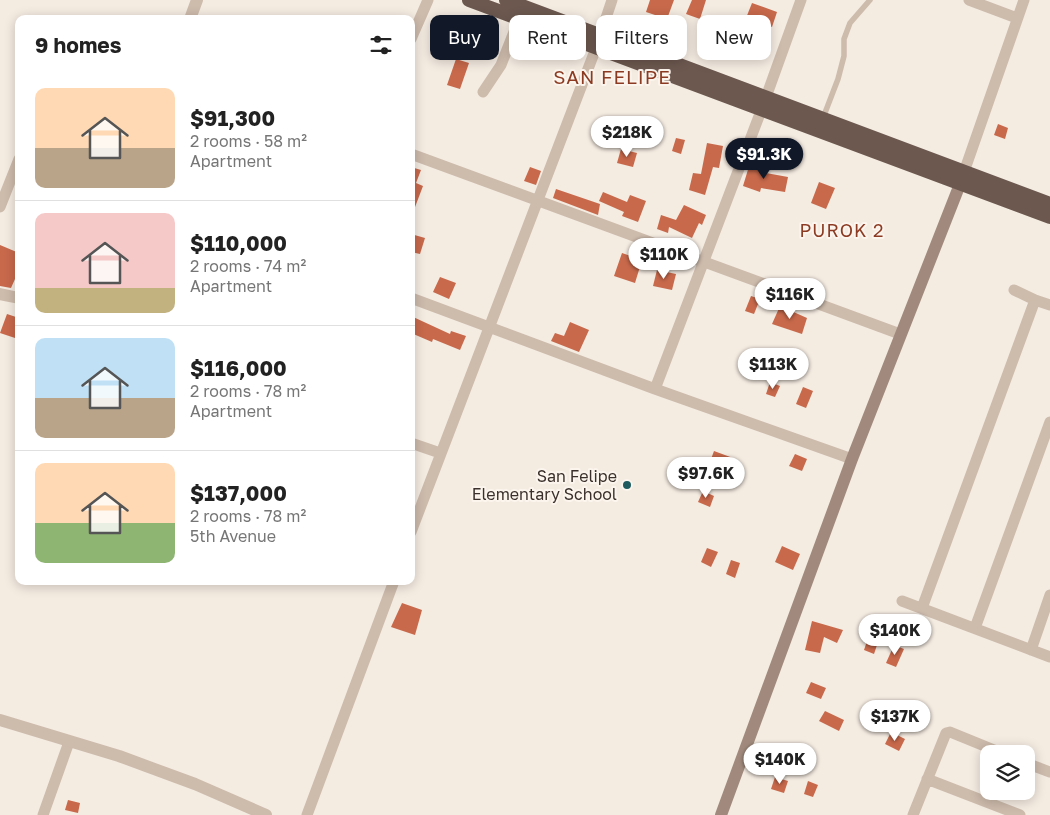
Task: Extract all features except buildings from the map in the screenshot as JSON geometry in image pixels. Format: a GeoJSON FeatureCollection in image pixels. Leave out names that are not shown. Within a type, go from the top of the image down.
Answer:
{"type":"FeatureCollection","features":[{"type":"Feature","properties":{"kind":"highway"},"geometry":{"type":"LineString","coordinates":[[469,0],[489,3],[512,15]]}},
{"type":"Feature","properties":{"kind":"highway"},"geometry":{"type":"LineString","coordinates":[[506,0],[596,41]]}},
{"type":"Feature","properties":{"kind":"highway"},"geometry":{"type":"LineString","coordinates":[[641,60],[761,111],[962,178],[1050,204]]}},
{"type":"Feature","properties":{"kind":"highway"},"geometry":{"type":"LineString","coordinates":[[652,60],[823,118],[1050,218]]}},
{"type":"Feature","properties":{"kind":"main road"},"geometry":{"type":"LineString","coordinates":[[721,815],[852,459],[962,178]]}},
{"type":"Feature","properties":{"kind":"street"},"geometry":{"type":"LineString","coordinates":[[191,15],[197,0]]}},
{"type":"Feature","properties":{"kind":"street"},"geometry":{"type":"LineString","coordinates":[[415,30],[428,0]]}},
{"type":"Feature","properties":{"kind":"street"},"geometry":{"type":"LineString","coordinates":[[607,15],[612,0]]}},
{"type":"Feature","properties":{"kind":"street"},"geometry":{"type":"LineString","coordinates":[[655,389],[766,98],[801,0]]}},
{"type":"Feature","properties":{"kind":"street"},"geometry":{"type":"LineString","coordinates":[[969,0],[1017,18]]}},
{"type":"Feature","properties":{"kind":"street"},"geometry":{"type":"LineString","coordinates":[[962,178],[1024,0]]}},
{"type":"Feature","properties":{"kind":"street"},"geometry":{"type":"LineString","coordinates":[[483,92],[501,64],[509,44]]}},
{"type":"Feature","properties":{"kind":"street"},"geometry":{"type":"LineString","coordinates":[[415,521],[596,47]]}},
{"type":"Feature","properties":{"kind":"street"},"geometry":{"type":"LineString","coordinates":[[415,156],[900,334]]}},
{"type":"Feature","properties":{"kind":"street"},"geometry":{"type":"LineString","coordinates":[[0,207],[15,169]]}},
{"type":"Feature","properties":{"kind":"street"},"geometry":{"type":"LineString","coordinates":[[1014,290],[1050,305]]}},
{"type":"Feature","properties":{"kind":"street"},"geometry":{"type":"LineString","coordinates":[[0,294],[15,297]]}},
{"type":"Feature","properties":{"kind":"street"},"geometry":{"type":"LineString","coordinates":[[415,299],[655,389],[852,459]]}},
{"type":"Feature","properties":{"kind":"street"},"geometry":{"type":"LineString","coordinates":[[922,608],[1035,300]]}},
{"type":"Feature","properties":{"kind":"street"},"geometry":{"type":"LineString","coordinates":[[975,628],[1050,422]]}},
{"type":"Feature","properties":{"kind":"street"},"geometry":{"type":"LineString","coordinates":[[415,444],[440,453]]}},
{"type":"Feature","properties":{"kind":"street"},"geometry":{"type":"LineString","coordinates":[[307,815],[393,585]]}},
{"type":"Feature","properties":{"kind":"street"},"geometry":{"type":"LineString","coordinates":[[1031,650],[1050,595]]}},
{"type":"Feature","properties":{"kind":"street"},"geometry":{"type":"LineString","coordinates":[[902,601],[1050,657]]}},
{"type":"Feature","properties":{"kind":"street"},"geometry":{"type":"LineString","coordinates":[[0,720],[119,756],[195,784],[266,815]]}},
{"type":"Feature","properties":{"kind":"street"},"geometry":{"type":"LineString","coordinates":[[913,815],[944,736],[950,732],[982,745]]}},
{"type":"Feature","properties":{"kind":"street"},"geometry":{"type":"LineString","coordinates":[[43,815],[69,742]]}},
{"type":"Feature","properties":{"kind":"street"},"geometry":{"type":"LineString","coordinates":[[1035,766],[1050,772]]}},
{"type":"Feature","properties":{"kind":"street"},"geometry":{"type":"LineString","coordinates":[[927,779],[1020,815]]}},
{"type":"Feature","properties":{"kind":"lane"},"geometry":{"type":"LineString","coordinates":[[823,118],[840,72],[844,56],[844,39],[850,23],[870,0]]}},
{"type":"Feature","properties":{"kind":"place","name":"San Felipe Elementary School"},"geometry":{"type":"Point","coordinates":[627,485]}},
{"type":"Feature","properties":{"kind":"district","name":"SAN FELIPE"},"geometry":{"type":"Point","coordinates":[612,76]}},
{"type":"Feature","properties":{"kind":"district","name":"PUROK 2"},"geometry":{"type":"Point","coordinates":[842,230]}}]}
